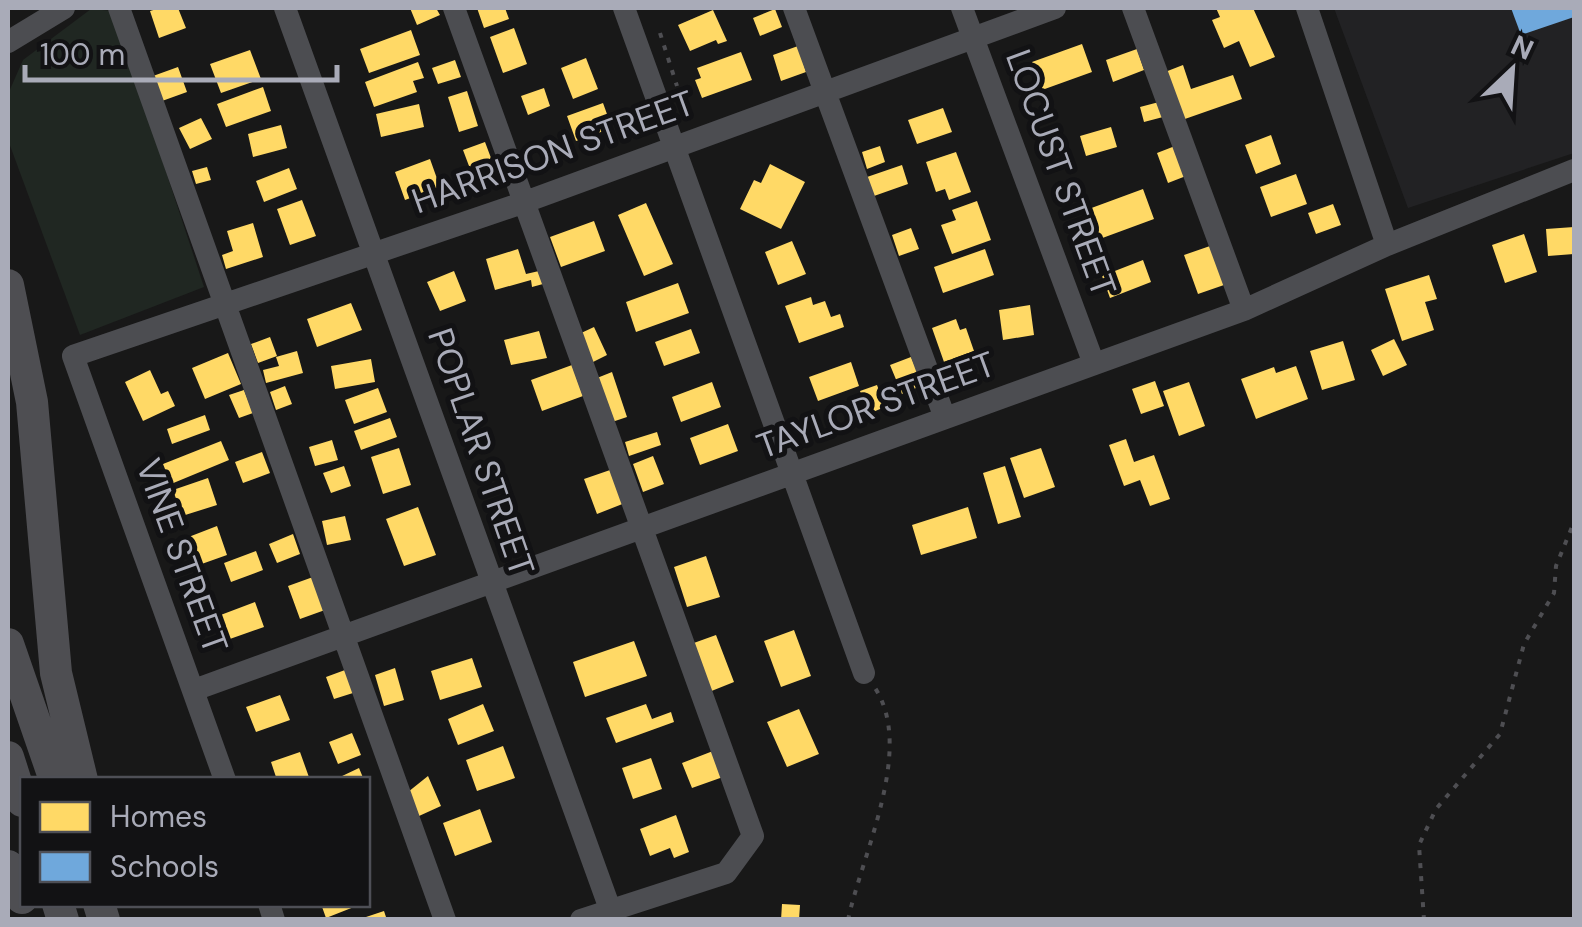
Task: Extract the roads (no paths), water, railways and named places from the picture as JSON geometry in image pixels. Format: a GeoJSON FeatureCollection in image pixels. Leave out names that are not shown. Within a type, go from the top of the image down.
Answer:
{"type":"FeatureCollection","features":[{"type":"Feature","properties":{"kind":"highway"},"geometry":{"type":"LineString","coordinates":[[8,285],[32,402],[56,673],[81,777]]}},
{"type":"Feature","properties":{"kind":"highway"},"geometry":{"type":"LineString","coordinates":[[8,644],[54,777]]}},
{"type":"Feature","properties":{"kind":"highway"},"geometry":{"type":"LineString","coordinates":[[8,757],[20,795]]}},
{"type":"Feature","properties":{"kind":"highway"},"geometry":{"type":"LineString","coordinates":[[8,866],[20,892]]}},
{"type":"Feature","properties":{"kind":"street"},"geometry":{"type":"LineString","coordinates":[[8,42],[64,8]]}},
{"type":"Feature","properties":{"kind":"street"},"geometry":{"type":"LineString","coordinates":[[119,8],[444,920]]}},
{"type":"Feature","properties":{"kind":"street","name":"POPLAR STREET"},"geometry":{"type":"LineString","coordinates":[[284,8],[612,914]]}},
{"type":"Feature","properties":{"kind":"street"},"geometry":{"type":"LineString","coordinates":[[454,8],[753,836],[726,873],[612,914],[581,920]]}},
{"type":"Feature","properties":{"kind":"street"},"geometry":{"type":"LineString","coordinates":[[624,8],[864,673]]}},
{"type":"Feature","properties":{"kind":"street"},"geometry":{"type":"LineString","coordinates":[[794,8],[945,418]]}},
{"type":"Feature","properties":{"kind":"street","name":"LOCUST STREET"},"geometry":{"type":"LineString","coordinates":[[962,8],[1094,364]]}},
{"type":"Feature","properties":{"kind":"street","name":"HARRISON STREET"},"geometry":{"type":"LineString","coordinates":[[73,356],[525,202],[972,35],[1055,8]]}},
{"type":"Feature","properties":{"kind":"street"},"geometry":{"type":"LineString","coordinates":[[1133,8],[1244,310]]}},
{"type":"Feature","properties":{"kind":"street"},"geometry":{"type":"LineString","coordinates":[[1306,8],[1387,246]]}},
{"type":"Feature","properties":{"kind":"street","name":"TAYLOR STREET"},"geometry":{"type":"LineString","coordinates":[[194,690],[1244,310],[1387,246],[1574,170]]}},
{"type":"Feature","properties":{"kind":"street","name":"VINE STREET"},"geometry":{"type":"LineString","coordinates":[[73,356],[224,777]]}}]}
